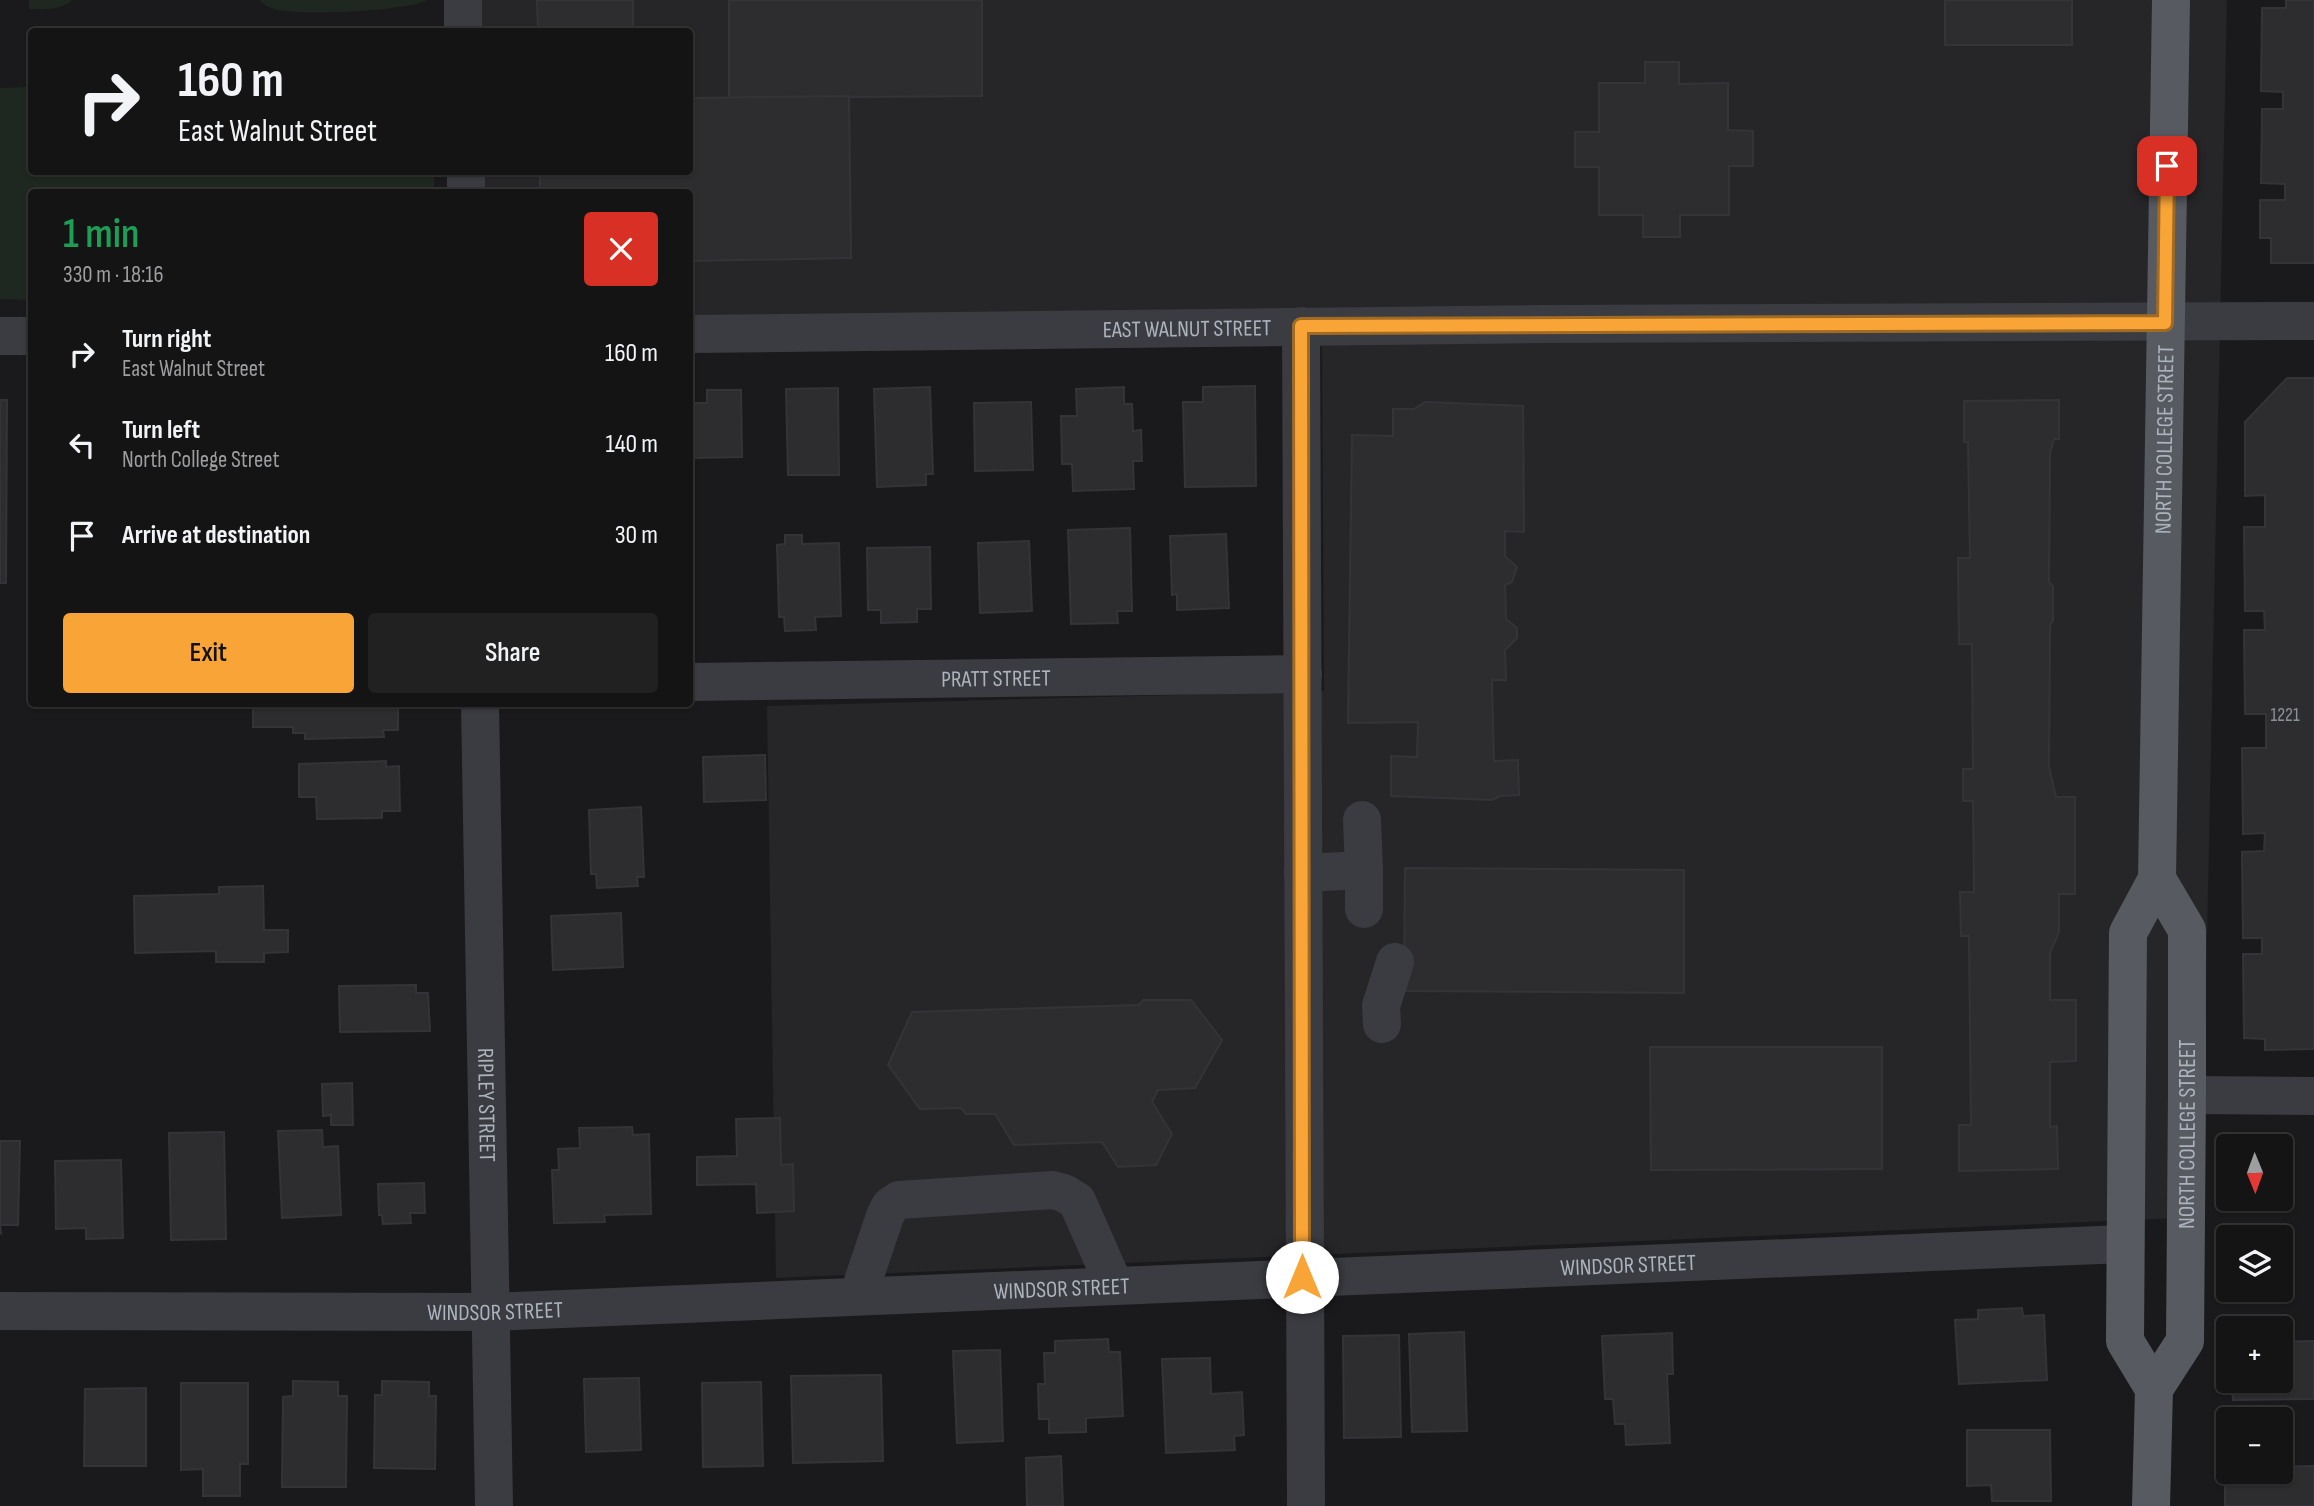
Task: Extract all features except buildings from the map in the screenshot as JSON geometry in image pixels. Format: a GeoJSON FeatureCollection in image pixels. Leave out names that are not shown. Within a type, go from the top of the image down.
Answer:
{"type":"FeatureCollection","features":[{"type":"Feature","properties":{"kind":"main road","name":"NORTH COLLEGE STREET"},"geometry":{"type":"LineString","coordinates":[[2157,879],[2187,930],[2187,1095],[2185,1341],[2154,1389],[2125,1341],[2124,1244],[2128,933],[2157,879],[2171,0]]}},
{"type":"Feature","properties":{"kind":"main road"},"geometry":{"type":"LineString","coordinates":[[2151,1506],[2154,1389]]}},
{"type":"Feature","properties":{"kind":"street"},"geometry":{"type":"LineString","coordinates":[[463,0],[463,28]]}},
{"type":"Feature","properties":{"kind":"street","name":"EAST WALNUT STREET"},"geometry":{"type":"LineString","coordinates":[[693,334],[1301,326],[2314,321]]}},
{"type":"Feature","properties":{"kind":"street"},"geometry":{"type":"LineString","coordinates":[[1301,326],[1302,1277],[1306,1506]]}},
{"type":"Feature","properties":{"kind":"street"},"geometry":{"type":"LineString","coordinates":[[0,336],[28,337]]}},
{"type":"Feature","properties":{"kind":"street","name":"PRATT STREET"},"geometry":{"type":"LineString","coordinates":[[693,682],[1303,674]]}},
{"type":"Feature","properties":{"kind":"street","name":"RIPLEY STREET"},"geometry":{"type":"LineString","coordinates":[[480,707],[494,1506]]}},
{"type":"Feature","properties":{"kind":"street"},"geometry":{"type":"LineString","coordinates":[[1362,820],[1364,909]]}},
{"type":"Feature","properties":{"kind":"street"},"geometry":{"type":"LineString","coordinates":[[1303,873],[1364,870]]}},
{"type":"Feature","properties":{"kind":"street"},"geometry":{"type":"LineString","coordinates":[[1382,1024],[1381,1006],[1395,962]]}},
{"type":"Feature","properties":{"kind":"street"},"geometry":{"type":"LineString","coordinates":[[2187,1095],[2314,1096]]}},
{"type":"Feature","properties":{"kind":"street"},"geometry":{"type":"LineString","coordinates":[[858,1296],[885,1216],[890,1206],[899,1200],[1026,1191],[1053,1190],[1077,1201],[1114,1285]]}},
{"type":"Feature","properties":{"kind":"street","name":"WINDSOR STREET"},"geometry":{"type":"LineString","coordinates":[[0,1311],[492,1312],[2124,1244]]}},
{"type":"Feature","properties":{"kind":"shaded area"},"geometry":{"type":"Polygon","coordinates":[[[29,0],[72,0],[57,8],[29,9],[29,0]]]}},
{"type":"Feature","properties":{"kind":"shaded area"},"geometry":{"type":"Polygon","coordinates":[[[259,0],[428,0],[376,10],[310,12],[275,9],[259,0]]]}},
{"type":"Feature","properties":{"kind":"shaded area"},"geometry":{"type":"Polygon","coordinates":[[[464,0],[2227,0],[2201,1217],[776,1278],[767,706],[1324,691],[1322,336],[693,340],[693,189],[468,189],[468,175],[693,175],[693,28],[465,28],[464,0]]]}},
{"type":"Feature","properties":{"kind":"shaded area"},"geometry":{"type":"Polygon","coordinates":[[[28,87],[28,175],[434,175],[434,189],[28,189],[28,300],[0,299],[0,88],[28,87]]]}},
{"type":"Feature","properties":{"kind":"route"},"geometry":{"type":"LineString","coordinates":[[1302,1277],[1301,326],[2165,323],[2167,166]]}}]}
